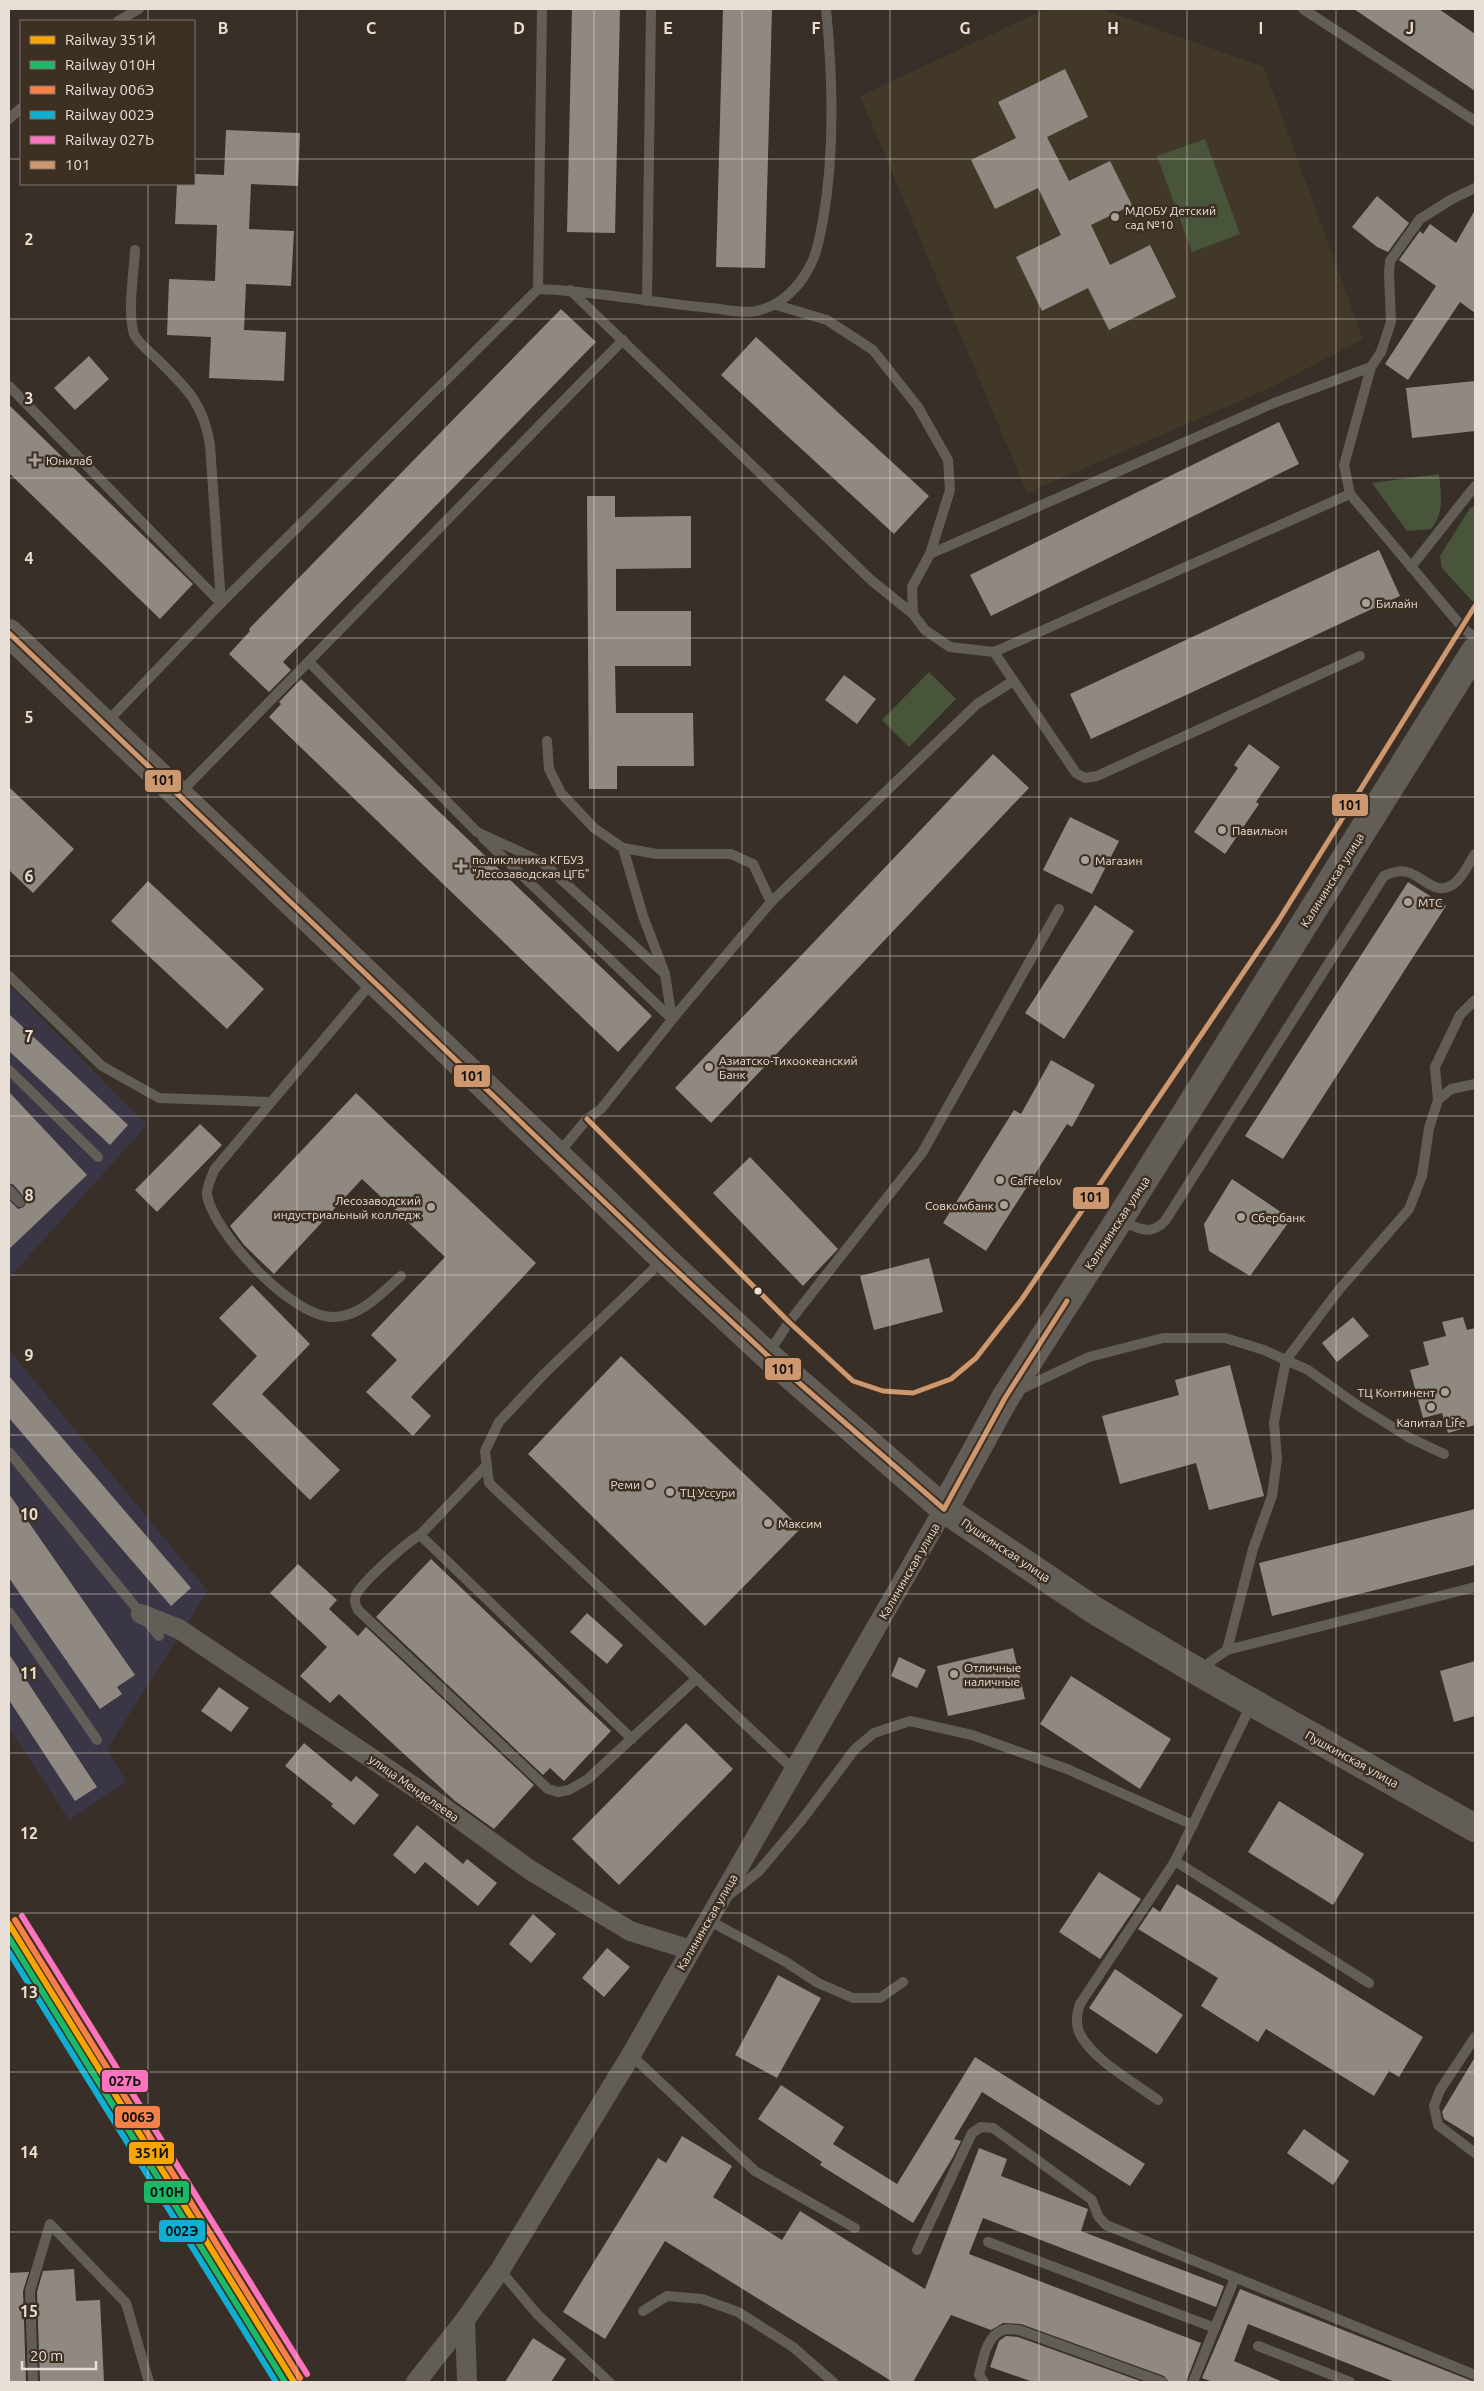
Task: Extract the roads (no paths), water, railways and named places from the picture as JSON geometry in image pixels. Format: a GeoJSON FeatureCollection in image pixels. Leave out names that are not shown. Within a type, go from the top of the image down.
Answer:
{"type":"FeatureCollection","features":[{"type":"Feature","properties":{"kind":"main road","name":"Пушкинская улица"},"geometry":{"type":"LineString","coordinates":[[9,633],[664,1259],[767,1355],[944,1509],[1094,1610],[1206,1677],[1475,1828]]}},
{"type":"Feature","properties":{"kind":"main road","name":"Калининская улица"},"geometry":{"type":"LineString","coordinates":[[944,1509],[1005,1398],[1120,1220],[1475,651]]}},
{"type":"Feature","properties":{"kind":"street","name":"Калининская улица"},"geometry":{"type":"LineString","coordinates":[[416,2382],[466,2320],[500,2270],[631,2055],[944,1509]]}},
{"type":"Feature","properties":{"kind":"street","name":"улица Менделеева"},"geometry":{"type":"LineString","coordinates":[[141,1614],[179,1629],[428,1797],[530,1870],[605,1916],[630,1931],[691,1950]]}},
{"type":"Feature","properties":{"kind":"street"},"geometry":{"type":"LineString","coordinates":[[466,2320],[467,2382]]}},
{"type":"Feature","properties":{"kind":"lane"},"geometry":{"type":"LineString","coordinates":[[120,20],[139,9]]}},
{"type":"Feature","properties":{"kind":"lane"},"geometry":{"type":"LineString","coordinates":[[105,724],[221,603],[538,289],[542,9]]}},
{"type":"Feature","properties":{"kind":"lane"},"geometry":{"type":"LineString","coordinates":[[647,300],[651,9]]}},
{"type":"Feature","properties":{"kind":"lane"},"geometry":{"type":"LineString","coordinates":[[538,289],[570,290],[754,312],[776,305],[796,288],[812,264],[820,236],[830,180],[831,106],[826,9]]}},
{"type":"Feature","properties":{"kind":"lane"},"geometry":{"type":"LineString","coordinates":[[1303,9],[1475,121]]}},
{"type":"Feature","properties":{"kind":"lane"},"geometry":{"type":"LineString","coordinates":[[9,119],[20,109]]}},
{"type":"Feature","properties":{"kind":"lane"},"geometry":{"type":"LineString","coordinates":[[1475,188],[1452,199],[1420,219],[1390,261],[1388,274],[1391,322],[1381,352],[1371,367],[1344,465],[1350,494],[1462,627],[1475,638]]}},
{"type":"Feature","properties":{"kind":"lane"},"geometry":{"type":"LineString","coordinates":[[135,250],[132,312],[134,335],[182,383],[203,413],[206,424],[210,446],[221,603]]}},
{"type":"Feature","properties":{"kind":"lane"},"geometry":{"type":"LineString","coordinates":[[570,290],[871,580],[913,614],[925,630],[950,647],[994,652],[1350,494]]}},
{"type":"Feature","properties":{"kind":"lane"},"geometry":{"type":"LineString","coordinates":[[776,305],[827,320],[873,350],[918,408],[948,460],[950,490],[930,554],[912,587],[913,614]]}},
{"type":"Feature","properties":{"kind":"lane"},"geometry":{"type":"LineString","coordinates":[[177,795],[623,340]]}},
{"type":"Feature","properties":{"kind":"lane"},"geometry":{"type":"LineString","coordinates":[[930,554],[1274,403],[1371,367]]}},
{"type":"Feature","properties":{"kind":"lane"},"geometry":{"type":"LineString","coordinates":[[9,386],[221,603]]}},
{"type":"Feature","properties":{"kind":"lane"},"geometry":{"type":"LineString","coordinates":[[1411,568],[1475,486]]}},
{"type":"Feature","properties":{"kind":"lane"},"geometry":{"type":"LineString","coordinates":[[994,652],[1076,773],[1085,778],[1097,776],[1360,656]]}},
{"type":"Feature","properties":{"kind":"lane"},"geometry":{"type":"LineString","coordinates":[[309,662],[477,832],[672,1020]]}},
{"type":"Feature","properties":{"kind":"lane"},"geometry":{"type":"LineString","coordinates":[[557,1155],[587,1119],[601,1109],[672,1020],[771,902],[977,704],[1013,681]]}},
{"type":"Feature","properties":{"kind":"lane"},"geometry":{"type":"LineString","coordinates":[[546,741],[549,769],[561,793],[594,828],[623,848],[657,854],[730,854],[753,864],[771,902]]}},
{"type":"Feature","properties":{"kind":"lane"},"geometry":{"type":"LineString","coordinates":[[477,832],[542,862],[666,974]]}},
{"type":"Feature","properties":{"kind":"lane"},"geometry":{"type":"LineString","coordinates":[[623,848],[643,916],[666,974],[672,1020]]}},
{"type":"Feature","properties":{"kind":"lane"},"geometry":{"type":"LineString","coordinates":[[1120,1220],[1139,1229],[1150,1230],[1157,1229],[1165,1220],[1384,876],[1392,872],[1407,872],[1430,886],[1447,887],[1457,881],[1475,854]]}},
{"type":"Feature","properties":{"kind":"lane"},"geometry":{"type":"LineString","coordinates":[[767,1355],[789,1322],[922,1153],[1060,909]]}},
{"type":"Feature","properties":{"kind":"lane"},"geometry":{"type":"LineString","coordinates":[[9,976],[102,1066],[158,1098],[271,1102]]}},
{"type":"Feature","properties":{"kind":"lane"},"geometry":{"type":"LineString","coordinates":[[374,981],[214,1170],[207,1194],[217,1222],[262,1276],[291,1300],[311,1312],[332,1317],[355,1314],[401,1276]]}},
{"type":"Feature","properties":{"kind":"lane"},"geometry":{"type":"LineString","coordinates":[[1227,1650],[1253,1549],[1272,1496],[1276,1459],[1274,1422],[1286,1360],[1338,1291],[1409,1209],[1422,1176],[1429,1128],[1438,1100],[1435,1067],[1460,1015],[1475,1000]]}},
{"type":"Feature","properties":{"kind":"lane"},"geometry":{"type":"LineString","coordinates":[[9,1070],[98,1157]]}},
{"type":"Feature","properties":{"kind":"lane"},"geometry":{"type":"LineString","coordinates":[[1438,1100],[1451,1089],[1475,1084]]}},
{"type":"Feature","properties":{"kind":"lane"},"geometry":{"type":"LineString","coordinates":[[9,1190],[20,1202]]}},
{"type":"Feature","properties":{"kind":"lane"},"geometry":{"type":"LineString","coordinates":[[664,1259],[544,1374],[499,1422],[485,1451],[489,1483],[794,1770]]}},
{"type":"Feature","properties":{"kind":"lane"},"geometry":{"type":"LineString","coordinates":[[1005,1398],[1042,1378],[1089,1357],[1164,1338],[1225,1338],[1264,1350],[1308,1370],[1357,1405],[1410,1438],[1444,1454]]}},
{"type":"Feature","properties":{"kind":"lane"},"geometry":{"type":"LineString","coordinates":[[9,1452],[159,1636]]}},
{"type":"Feature","properties":{"kind":"lane"},"geometry":{"type":"LineString","coordinates":[[486,1466],[420,1535],[387,1562],[357,1594],[355,1602],[358,1610],[548,1789],[558,1792],[579,1786],[697,1678]]}},
{"type":"Feature","properties":{"kind":"lane"},"geometry":{"type":"LineString","coordinates":[[420,1535],[632,1739]]}},
{"type":"Feature","properties":{"kind":"lane"},"geometry":{"type":"LineString","coordinates":[[1206,1677],[1210,1662],[1227,1650],[1475,1587]]}},
{"type":"Feature","properties":{"kind":"lane"},"geometry":{"type":"LineString","coordinates":[[9,1612],[97,1740]]}},
{"type":"Feature","properties":{"kind":"lane"},"geometry":{"type":"LineString","coordinates":[[1158,2100],[1098,2056],[1080,2034],[1076,2015],[1080,2004],[1175,1861],[1252,1703]]}},
{"type":"Feature","properties":{"kind":"lane"},"geometry":{"type":"LineString","coordinates":[[718,1903],[759,1870],[801,1821],[855,1750],[874,1733],[910,1721],[972,1735],[1058,1766],[1193,1825]]}},
{"type":"Feature","properties":{"kind":"lane"},"geometry":{"type":"LineString","coordinates":[[1175,1861],[1369,1983]]}},
{"type":"Feature","properties":{"kind":"lane"},"geometry":{"type":"LineString","coordinates":[[708,1920],[786,1962],[818,1983],[853,1998],[880,1998],[902,1982]]}},
{"type":"Feature","properties":{"kind":"lane"},"geometry":{"type":"LineString","coordinates":[[1475,2037],[1440,2090],[1434,2106],[1438,2125],[1475,2153]]}},
{"type":"Feature","properties":{"kind":"lane"},"geometry":{"type":"LineString","coordinates":[[631,2055],[755,2171],[855,2228]]}},
{"type":"Feature","properties":{"kind":"lane"},"geometry":{"type":"LineString","coordinates":[[917,2250],[972,2133],[982,2127],[993,2128],[1092,2200],[1098,2216],[1106,2224],[1475,2374]]}},
{"type":"Feature","properties":{"kind":"lane"},"geometry":{"type":"LineString","coordinates":[[33,2382],[30,2291],[50,2224],[126,2303],[149,2382]]}},
{"type":"Feature","properties":{"kind":"lane"},"geometry":{"type":"LineString","coordinates":[[988,2242],[1215,2328]]}},
{"type":"Feature","properties":{"kind":"lane"},"geometry":{"type":"LineString","coordinates":[[500,2270],[537,2314],[609,2382]]}},
{"type":"Feature","properties":{"kind":"lane"},"geometry":{"type":"LineString","coordinates":[[1193,2382],[1235,2278]]}},
{"type":"Feature","properties":{"kind":"lane"},"geometry":{"type":"LineString","coordinates":[[643,2311],[667,2296],[702,2299],[728,2309],[793,2347],[833,2382]]}},
{"type":"Feature","properties":{"kind":"lane"},"geometry":{"type":"LineString","coordinates":[[984,2382],[979,2375],[984,2353],[993,2338],[1003,2330],[1020,2330],[1162,2382]]}},
{"type":"Feature","properties":{"kind":"lane"},"geometry":{"type":"LineString","coordinates":[[1258,2346],[1350,2382]]}},
{"type":"Feature","properties":{"kind":"rail line","name":"027Ь"},"geometry":{"type":"LineString","coordinates":[[22,1916],[307,2374]]}},
{"type":"Feature","properties":{"kind":"rail line","name":"006Э"},"geometry":{"type":"LineString","coordinates":[[15,1920],[300,2378]]}},
{"type":"Feature","properties":{"kind":"rail line","name":"351Й"},"geometry":{"type":"LineString","coordinates":[[9,1924],[294,2382]]}},
{"type":"Feature","properties":{"kind":"rail line","name":"010Н"},"geometry":{"type":"LineString","coordinates":[[9,1938],[285,2382]]}},
{"type":"Feature","properties":{"kind":"rail line","name":"002Э"},"geometry":{"type":"LineString","coordinates":[[9,1952],[276,2382]]}},
{"type":"Feature","properties":{"kind":"place","name":"МДОБУ Детский сад №10"},"geometry":{"type":"Point","coordinates":[1115,217]}},
{"type":"Feature","properties":{"kind":"place","name":"Юнилаб"},"geometry":{"type":"Point","coordinates":[35,460]}},
{"type":"Feature","properties":{"kind":"place","name":"Билайн"},"geometry":{"type":"Point","coordinates":[1366,603]}},
{"type":"Feature","properties":{"kind":"place","name":"Павильон"},"geometry":{"type":"Point","coordinates":[1222,830]}},
{"type":"Feature","properties":{"kind":"place","name":"Магазин"},"geometry":{"type":"Point","coordinates":[1085,860]}},
{"type":"Feature","properties":{"kind":"place","name":"поликлиника КГБУЗ \"Лесозаводская ЦГБ\""},"geometry":{"type":"Point","coordinates":[461,866]}},
{"type":"Feature","properties":{"kind":"place","name":"МТС"},"geometry":{"type":"Point","coordinates":[1408,902]}},
{"type":"Feature","properties":{"kind":"place","name":"Азиатско-Тихоокеанский Банк"},"geometry":{"type":"Point","coordinates":[709,1067]}},
{"type":"Feature","properties":{"kind":"place","name":"Caffeelov"},"geometry":{"type":"Point","coordinates":[1000,1180]}},
{"type":"Feature","properties":{"kind":"place","name":"Совкомбанк"},"geometry":{"type":"Point","coordinates":[1004,1205]}},
{"type":"Feature","properties":{"kind":"place","name":"Лесозаводский индустриальный колледж"},"geometry":{"type":"Point","coordinates":[431,1207]}},
{"type":"Feature","properties":{"kind":"place","name":"Сбербанк"},"geometry":{"type":"Point","coordinates":[1241,1217]}},
{"type":"Feature","properties":{"kind":"place","name":"ТЦ Континент"},"geometry":{"type":"Point","coordinates":[1445,1392]}},
{"type":"Feature","properties":{"kind":"place","name":"Капитал Life"},"geometry":{"type":"Point","coordinates":[1431,1407]}},
{"type":"Feature","properties":{"kind":"place","name":"Реми"},"geometry":{"type":"Point","coordinates":[650,1484]}},
{"type":"Feature","properties":{"kind":"place","name":"ТЦ Уссури"},"geometry":{"type":"Point","coordinates":[670,1492]}},
{"type":"Feature","properties":{"kind":"place","name":"Максим"},"geometry":{"type":"Point","coordinates":[768,1523]}},
{"type":"Feature","properties":{"kind":"place","name":"Отличные наличные"},"geometry":{"type":"Point","coordinates":[954,1674]}}]}
